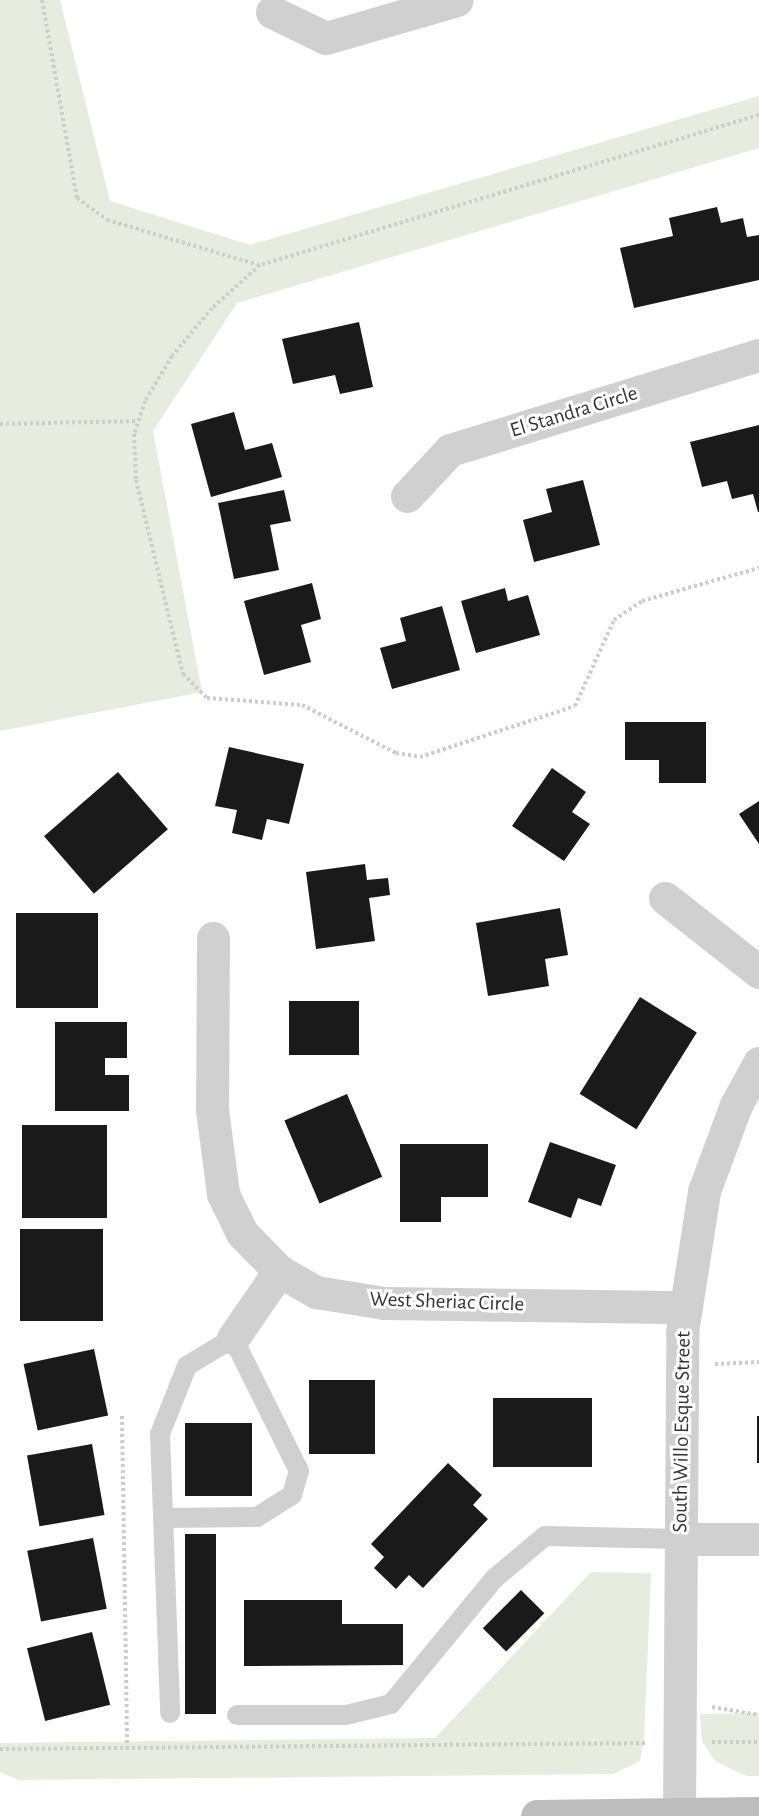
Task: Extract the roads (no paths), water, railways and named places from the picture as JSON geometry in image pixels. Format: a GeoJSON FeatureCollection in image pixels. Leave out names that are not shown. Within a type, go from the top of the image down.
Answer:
{"type":"FeatureCollection","features":[{"type":"Feature","properties":{"kind":"main road"},"geometry":{"type":"LineString","coordinates":[[537,1816],[759,1813]]}},
{"type":"Feature","properties":{"kind":"street"},"geometry":{"type":"LineString","coordinates":[[272,12],[326,38],[457,0]]}},
{"type":"Feature","properties":{"kind":"street","name":"El Standra Circle"},"geometry":{"type":"LineString","coordinates":[[407,496],[450,450],[759,355]]}},
{"type":"Feature","properties":{"kind":"street"},"geometry":{"type":"LineString","coordinates":[[665,898],[759,972]]}},
{"type":"Feature","properties":{"kind":"street","name":"West Sheriac Circle"},"geometry":{"type":"LineString","coordinates":[[213,938],[212,1109],[223,1194],[242,1233],[279,1271],[316,1292],[384,1304],[686,1306]]}},
{"type":"Feature","properties":{"kind":"street","name":"South Willo Esque Street"},"geometry":{"type":"LineString","coordinates":[[679,1814],[679,1539],[686,1306],[704,1191],[736,1105],[759,1063]]}},
{"type":"Feature","properties":{"kind":"street"},"geometry":{"type":"LineString","coordinates":[[233,1338],[279,1271]]}},
{"type":"Feature","properties":{"kind":"street"},"geometry":{"type":"LineString","coordinates":[[679,1539],[759,1539]]}},
{"type":"Feature","properties":{"kind":"lane"},"geometry":{"type":"LineString","coordinates":[[163,1518],[257,1517],[292,1496],[299,1472],[233,1338],[187,1366],[160,1434],[163,1518],[170,1713]]}},
{"type":"Feature","properties":{"kind":"lane"},"geometry":{"type":"LineString","coordinates":[[237,1715],[346,1715],[392,1704],[495,1578],[545,1536],[679,1539]]}}]}
